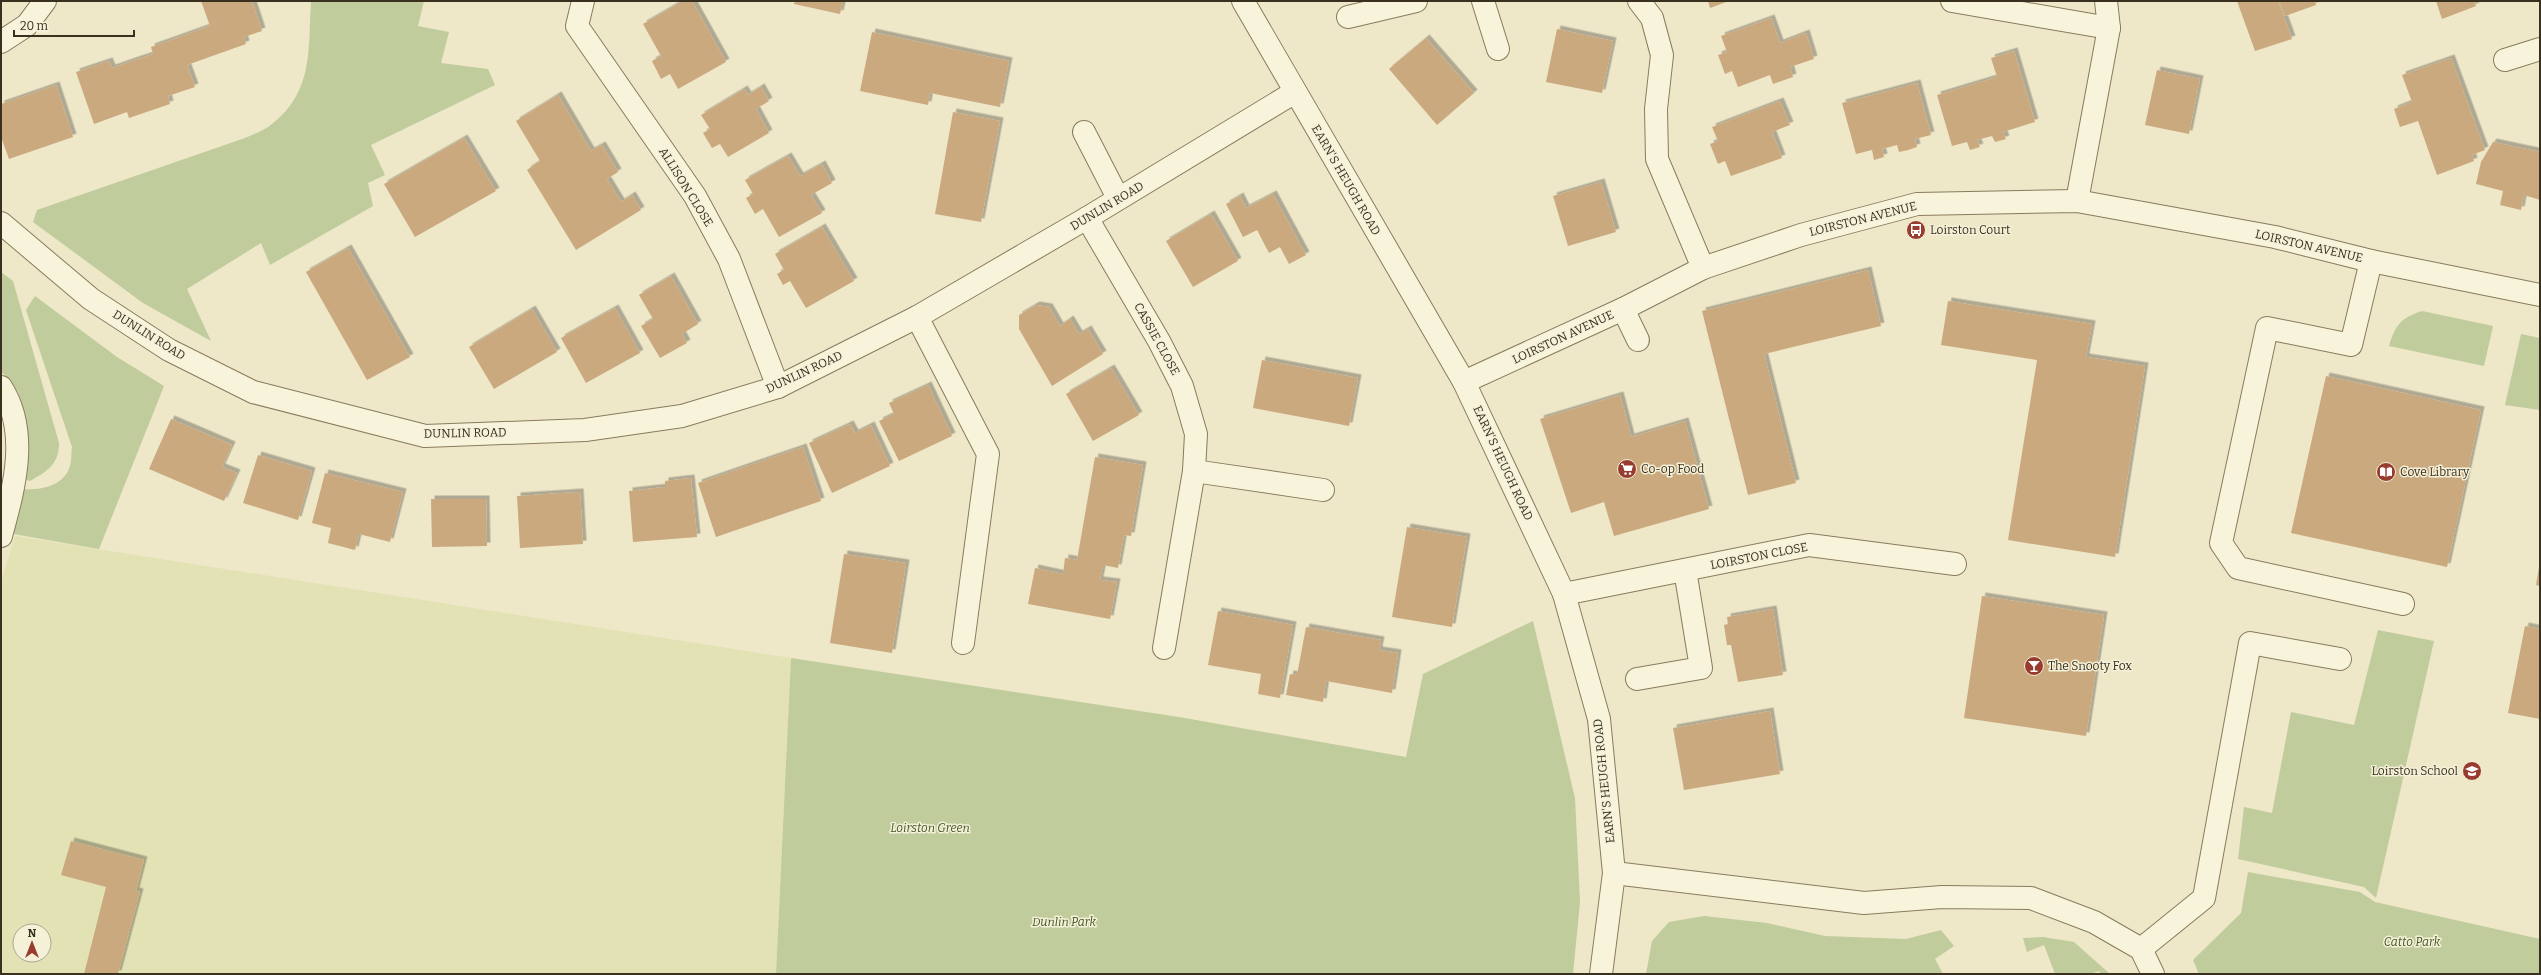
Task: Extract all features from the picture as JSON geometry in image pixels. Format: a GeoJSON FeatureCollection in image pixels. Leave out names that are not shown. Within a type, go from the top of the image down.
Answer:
{"type":"FeatureCollection","features":[{"type":"Feature","properties":{"kind":"street"},"geometry":{"type":"LineString","coordinates":[[1,42],[27,25],[45,1]]}},
{"type":"Feature","properties":{"kind":"street","name":"ALLISON CLOSE"},"geometry":{"type":"LineString","coordinates":[[583,1],[577,26],[699,203],[729,259],[778,387]]}},
{"type":"Feature","properties":{"kind":"street","name":"EARN'S HEUGH ROAD"},"geometry":{"type":"LineString","coordinates":[[1243,1],[1464,382],[1564,594],[1599,719],[1614,873],[1601,974]]}},
{"type":"Feature","properties":{"kind":"street"},"geometry":{"type":"LineString","coordinates":[[1348,17],[1416,1]]}},
{"type":"Feature","properties":{"kind":"street"},"geometry":{"type":"LineString","coordinates":[[1483,1],[1498,49]]}},
{"type":"Feature","properties":{"kind":"street"},"geometry":{"type":"LineString","coordinates":[[1639,1],[1652,18],[1662,55],[1656,109],[1657,159],[1703,268]]}},
{"type":"Feature","properties":{"kind":"street"},"geometry":{"type":"LineString","coordinates":[[1952,1],[2109,28]]}},
{"type":"Feature","properties":{"kind":"street"},"geometry":{"type":"LineString","coordinates":[[2077,201],[2109,28],[2106,1]]}},
{"type":"Feature","properties":{"kind":"street"},"geometry":{"type":"LineString","coordinates":[[2505,60],[2540,50]]}},
{"type":"Feature","properties":{"kind":"street","name":"DUNLIN ROAD"},"geometry":{"type":"LineString","coordinates":[[1,223],[91,299],[169,350],[246,389],[425,436],[585,430],[682,416],[778,387],[917,318],[1087,218],[1295,92]]}},
{"type":"Feature","properties":{"kind":"street"},"geometry":{"type":"LineString","coordinates":[[1084,132],[1118,198]]}},
{"type":"Feature","properties":{"kind":"street","name":"LOIRSTON AVENUE"},"geometry":{"type":"LineString","coordinates":[[1464,382],[1623,309],[1703,268],[1800,235],[1917,204],[2077,201],[2275,236],[2371,261],[2540,295]]}},
{"type":"Feature","properties":{"kind":"street","name":"CASSIE CLOSE"},"geometry":{"type":"LineString","coordinates":[[1087,218],[1159,341],[1182,386],[1196,434],[1194,471],[1164,648]]}},
{"type":"Feature","properties":{"kind":"street"},"geometry":{"type":"LineString","coordinates":[[2371,261],[2351,345],[2267,328],[2221,543],[2238,568],[2404,604]]}},
{"type":"Feature","properties":{"kind":"street"},"geometry":{"type":"LineString","coordinates":[[1623,309],[1638,340]]}},
{"type":"Feature","properties":{"kind":"street"},"geometry":{"type":"LineString","coordinates":[[917,318],[988,454],[963,643]]}},
{"type":"Feature","properties":{"kind":"street"},"geometry":{"type":"LineString","coordinates":[[1,387],[11,403],[18,448],[12,488],[1,536]]}},
{"type":"Feature","properties":{"kind":"street"},"geometry":{"type":"LineString","coordinates":[[1194,471],[1322,490]]}},
{"type":"Feature","properties":{"kind":"street","name":"LOIRSTON CLOSE"},"geometry":{"type":"LineString","coordinates":[[1564,594],[1809,545],[1954,564]]}},
{"type":"Feature","properties":{"kind":"street"},"geometry":{"type":"LineString","coordinates":[[1637,679],[1701,668],[1685,570]]}},
{"type":"Feature","properties":{"kind":"street"},"geometry":{"type":"LineString","coordinates":[[2141,949],[2204,898],[2250,643],[2340,659]]}},
{"type":"Feature","properties":{"kind":"street"},"geometry":{"type":"LineString","coordinates":[[1614,873],[1864,903],[1942,897],[2031,898],[2094,922],[2141,949],[2153,974]]}},
{"type":"Feature","properties":{"kind":"green space"},"geometry":{"type":"Polygon","coordinates":[[[311,1],[424,1],[418,26],[449,32],[441,63],[488,69],[495,85],[371,145],[385,175],[368,183],[373,206],[270,265],[261,243],[187,289],[211,341],[143,303],[33,222],[37,210],[245,138],[272,124],[286,111],[295,98],[302,83],[306,68],[310,36],[311,1]]]}},
{"type":"Feature","properties":{"kind":"green space"},"geometry":{"type":"Polygon","coordinates":[[[1,272],[13,281],[59,443],[55,462],[42,474],[30,481],[18,477],[27,422],[18,392],[1,371],[1,272]]]}},
{"type":"Feature","properties":{"kind":"green space"},"geometry":{"type":"Polygon","coordinates":[[[35,296],[117,357],[164,386],[99,549],[2,532],[13,488],[38,489],[54,484],[61,480],[66,474],[71,461],[72,447],[26,310],[35,296]]]}},
{"type":"Feature","properties":{"kind":"green space"},"geometry":{"type":"Polygon","coordinates":[[[2422,311],[2493,326],[2484,366],[2389,346],[2400,323],[2409,316],[2422,311]]]}},
{"type":"Feature","properties":{"kind":"green space"},"geometry":{"type":"Polygon","coordinates":[[[2521,334],[2540,338],[2540,410],[2505,405],[2521,334]]]}},
{"type":"Feature","properties":{"kind":"green space"},"geometry":{"type":"Polygon","coordinates":[[[15,536],[791,658],[776,974],[1,974],[1,582],[15,536]]]}},
{"type":"Feature","properties":{"kind":"green space","name":"Loirston Green"},"geometry":{"type":"Polygon","coordinates":[[[1533,621],[1575,798],[1580,902],[1573,974],[776,974],[791,658],[1179,717],[1406,757],[1423,674],[1533,621]]]}},
{"type":"Feature","properties":{"kind":"green space"},"geometry":{"type":"Polygon","coordinates":[[[2378,630],[2434,641],[2376,898],[2364,887],[2238,859],[2244,807],[2272,813],[2291,712],[2354,725],[2378,630]]]}},
{"type":"Feature","properties":{"kind":"green space","name":"Catto Park"},"geometry":{"type":"Polygon","coordinates":[[[2248,872],[2360,892],[2375,902],[2540,939],[2540,974],[2199,974],[2193,960],[2241,913],[2248,872]]]}},
{"type":"Feature","properties":{"kind":"green space"},"geometry":{"type":"Polygon","coordinates":[[[1704,916],[1767,923],[1825,936],[1906,939],[1941,930],[1954,946],[1935,959],[1943,974],[1646,974],[1652,941],[1669,922],[1704,916]]]}},
{"type":"Feature","properties":{"kind":"green space"},"geometry":{"type":"Polygon","coordinates":[[[2043,937],[2074,942],[2110,974],[2101,974],[2099,971],[2090,974],[2055,974],[2044,945],[2027,952],[2023,938],[2043,937]]]}},
{"type":"Feature","properties":{"kind":"building"},"geometry":{"type":"Polygon","coordinates":[[[201,1],[252,1],[262,31],[244,37],[246,44],[187,65],[195,87],[168,96],[170,104],[129,118],[127,112],[94,124],[76,72],[109,61],[112,68],[153,54],[151,47],[210,26],[201,1]]]}},
{"type":"Feature","properties":{"kind":"building"},"geometry":{"type":"Polygon","coordinates":[[[683,1],[692,1],[726,62],[678,89],[670,74],[661,79],[652,61],[661,56],[643,24],[683,1]]]}},
{"type":"Feature","properties":{"kind":"building"},"geometry":{"type":"Polygon","coordinates":[[[795,1],[843,1],[840,14],[794,4],[795,1]]]}},
{"type":"Feature","properties":{"kind":"building"},"geometry":{"type":"Polygon","coordinates":[[[1708,1],[1729,1],[1710,8],[1708,1]]]}},
{"type":"Feature","properties":{"kind":"building"},"geometry":{"type":"Polygon","coordinates":[[[2237,1],[2278,1],[2292,39],[2255,51],[2237,1]]]}},
{"type":"Feature","properties":{"kind":"building"},"geometry":{"type":"Polygon","coordinates":[[[2279,1],[2315,1],[2316,5],[2285,16],[2279,1]]]}},
{"type":"Feature","properties":{"kind":"building"},"geometry":{"type":"Polygon","coordinates":[[[2436,1],[2474,1],[2476,6],[2442,19],[2436,1]]]}},
{"type":"Feature","properties":{"kind":"building"},"geometry":{"type":"Polygon","coordinates":[[[1771,18],[1780,43],[1806,33],[1814,59],[1790,67],[1793,77],[1773,84],[1770,75],[1738,87],[1732,71],[1725,74],[1718,55],[1727,52],[1721,36],[1771,18]]]}},
{"type":"Feature","properties":{"kind":"building"},"geometry":{"type":"Polygon","coordinates":[[[1557,29],[1613,41],[1602,93],[1546,82],[1557,29]]]}},
{"type":"Feature","properties":{"kind":"building"},"geometry":{"type":"Polygon","coordinates":[[[872,32],[1009,61],[1000,107],[930,93],[928,105],[860,91],[872,32]]]}},
{"type":"Feature","properties":{"kind":"building"},"geometry":{"type":"Polygon","coordinates":[[[1426,38],[1474,93],[1437,125],[1389,69],[1426,38]]]}},
{"type":"Feature","properties":{"kind":"building"},"geometry":{"type":"Polygon","coordinates":[[[2014,51],[2035,122],[2003,132],[2006,139],[1995,142],[1992,136],[1977,140],[1980,147],[1970,150],[1967,142],[1952,146],[1937,95],[1997,77],[1991,58],[2014,51]]]}},
{"type":"Feature","properties":{"kind":"building"},"geometry":{"type":"Polygon","coordinates":[[[2451,58],[2485,150],[2472,155],[2474,161],[2437,175],[2418,121],[2400,127],[2394,109],[2412,102],[2402,75],[2451,58]]]}},
{"type":"Feature","properties":{"kind":"building"},"geometry":{"type":"Polygon","coordinates":[[[2157,70],[2200,79],[2189,134],[2145,125],[2157,70]]]}},
{"type":"Feature","properties":{"kind":"building"},"geometry":{"type":"Polygon","coordinates":[[[1917,83],[1931,135],[1915,139],[1917,147],[1908,150],[1899,152],[1897,145],[1882,149],[1884,157],[1874,160],[1872,150],[1856,154],[1842,103],[1917,83]]]}},
{"type":"Feature","properties":{"kind":"building"},"geometry":{"type":"Polygon","coordinates":[[[56,85],[73,137],[9,159],[1,137],[1,104],[56,85]]]}},
{"type":"Feature","properties":{"kind":"building"},"geometry":{"type":"Polygon","coordinates":[[[761,87],[769,101],[756,109],[769,133],[728,157],[720,144],[712,148],[703,133],[710,129],[701,115],[744,89],[748,95],[761,87]]]}},
{"type":"Feature","properties":{"kind":"building"},"geometry":{"type":"Polygon","coordinates":[[[558,95],[591,151],[602,145],[618,172],[607,179],[621,202],[632,195],[641,210],[576,250],[527,170],[540,161],[516,121],[558,95]]]}},
{"type":"Feature","properties":{"kind":"building"},"geometry":{"type":"Polygon","coordinates":[[[1780,101],[1790,125],[1772,132],[1782,158],[1731,176],[1725,161],[1718,164],[1710,144],[1718,141],[1712,127],[1780,101]]]}},
{"type":"Feature","properties":{"kind":"building"},"geometry":{"type":"Polygon","coordinates":[[[953,112],[1000,121],[981,222],[935,214],[953,112]]]}},
{"type":"Feature","properties":{"kind":"building"},"geometry":{"type":"Polygon","coordinates":[[[464,138],[496,191],[415,237],[384,184],[464,138]]]}},
{"type":"Feature","properties":{"kind":"building"},"geometry":{"type":"Polygon","coordinates":[[[2493,142],[2540,152],[2540,200],[2524,195],[2521,210],[2500,205],[2503,191],[2476,184],[2481,162],[2493,142]]]}},
{"type":"Feature","properties":{"kind":"building"},"geometry":{"type":"Polygon","coordinates":[[[788,156],[800,176],[822,164],[832,183],[811,195],[822,213],[779,237],[763,209],[755,214],[746,198],[753,194],[745,180],[788,156]]]}},
{"type":"Feature","properties":{"kind":"building"},"geometry":{"type":"Polygon","coordinates":[[[1601,182],[1616,232],[1568,246],[1553,196],[1601,182]]]}},
{"type":"Feature","properties":{"kind":"building"},"geometry":{"type":"Polygon","coordinates":[[[1273,194],[1306,255],[1289,264],[1280,247],[1269,253],[1257,230],[1243,237],[1226,204],[1240,196],[1246,208],[1273,194]]]}},
{"type":"Feature","properties":{"kind":"building"},"geometry":{"type":"Polygon","coordinates":[[[1211,214],[1238,261],[1193,287],[1166,241],[1211,214]]]}},
{"type":"Feature","properties":{"kind":"building"},"geometry":{"type":"Polygon","coordinates":[[[822,227],[854,281],[806,308],[790,281],[783,285],[777,274],[784,270],[775,254],[822,227]]]}},
{"type":"Feature","properties":{"kind":"building"},"geometry":{"type":"Polygon","coordinates":[[[348,248],[410,357],[367,380],[306,272],[348,248]]]}},
{"type":"Feature","properties":{"kind":"building"},"geometry":{"type":"Polygon","coordinates":[[[1868,270],[1881,326],[1764,354],[1796,483],[1748,495],[1702,311],[1868,270]]]}},
{"type":"Feature","properties":{"kind":"building"},"geometry":{"type":"Polygon","coordinates":[[[671,276],[698,324],[682,334],[687,343],[660,358],[641,326],[653,319],[639,295],[671,276]]]}},
{"type":"Feature","properties":{"kind":"building"},"geometry":{"type":"Polygon","coordinates":[[[1948,301],[2092,324],[2086,357],[2145,366],[2115,557],[2008,540],[2037,360],[1941,345],[1948,301]]]}},
{"type":"Feature","properties":{"kind":"building"},"geometry":{"type":"Polygon","coordinates":[[[1036,305],[1049,307],[1060,326],[1070,319],[1079,334],[1088,329],[1103,354],[1052,386],[1019,329],[1019,315],[1036,305]]]}},
{"type":"Feature","properties":{"kind":"building"},"geometry":{"type":"Polygon","coordinates":[[[615,308],[640,353],[586,383],[561,338],[615,308]]]}},
{"type":"Feature","properties":{"kind":"building"},"geometry":{"type":"Polygon","coordinates":[[[532,309],[557,352],[494,389],[469,347],[532,309]]]}},
{"type":"Feature","properties":{"kind":"building"},"geometry":{"type":"Polygon","coordinates":[[[1262,360],[1358,378],[1349,426],[1253,408],[1262,360]]]}},
{"type":"Feature","properties":{"kind":"building"},"geometry":{"type":"Polygon","coordinates":[[[1111,368],[1139,415],[1093,441],[1066,394],[1111,368]]]}},
{"type":"Feature","properties":{"kind":"building","name":"Cove Library"},"geometry":{"type":"Polygon","coordinates":[[[2326,376],[2481,410],[2447,567],[2291,533],[2326,376]]]}},
{"type":"Feature","properties":{"kind":"building"},"geometry":{"type":"Polygon","coordinates":[[[928,385],[952,436],[899,461],[879,421],[894,414],[889,403],[928,385]]]}},
{"type":"Feature","properties":{"kind":"building","name":"Co-op Food"},"geometry":{"type":"Polygon","coordinates":[[[1620,395],[1631,437],[1685,421],[1709,509],[1614,536],[1604,502],[1571,513],[1540,419],[1620,395]]]}},
{"type":"Feature","properties":{"kind":"building"},"geometry":{"type":"Polygon","coordinates":[[[171,419],[232,445],[222,467],[237,473],[224,501],[149,469],[171,419]]]}},
{"type":"Feature","properties":{"kind":"building"},"geometry":{"type":"Polygon","coordinates":[[[850,424],[855,433],[871,425],[890,466],[832,493],[809,443],[850,424]]]}},
{"type":"Feature","properties":{"kind":"building"},"geometry":{"type":"Polygon","coordinates":[[[803,447],[821,501],[716,537],[698,483],[803,447]]]}},
{"type":"Feature","properties":{"kind":"building"},"geometry":{"type":"Polygon","coordinates":[[[258,455],[312,471],[298,520],[243,503],[258,455]]]}},
{"type":"Feature","properties":{"kind":"building"},"geometry":{"type":"Polygon","coordinates":[[[1095,457],[1143,465],[1131,536],[1124,535],[1118,568],[1103,565],[1100,580],[1117,582],[1110,619],[1028,604],[1035,568],[1063,574],[1065,558],[1077,560],[1095,457]]]}},
{"type":"Feature","properties":{"kind":"building"},"geometry":{"type":"Polygon","coordinates":[[[325,473],[403,492],[390,542],[359,534],[355,550],[328,543],[331,528],[312,523],[325,473]]]}},
{"type":"Feature","properties":{"kind":"building"},"geometry":{"type":"Polygon","coordinates":[[[691,478],[697,537],[633,542],[629,491],[665,487],[665,481],[691,478]]]}},
{"type":"Feature","properties":{"kind":"building"},"geometry":{"type":"Polygon","coordinates":[[[580,492],[583,544],[520,548],[517,496],[580,492]]]}},
{"type":"Feature","properties":{"kind":"building"},"geometry":{"type":"Polygon","coordinates":[[[431,499],[486,499],[487,546],[432,547],[431,499]]]}},
{"type":"Feature","properties":{"kind":"building"},"geometry":{"type":"Polygon","coordinates":[[[1407,527],[1467,537],[1452,627],[1392,617],[1407,527]]]}},
{"type":"Feature","properties":{"kind":"building"},"geometry":{"type":"Polygon","coordinates":[[[844,554],[906,563],[892,653],[830,643],[844,554]]]}},
{"type":"Feature","properties":{"kind":"building"},"geometry":{"type":"Polygon","coordinates":[[[2540,567],[2540,586],[2536,585],[2540,567]]]}},
{"type":"Feature","properties":{"kind":"building","name":"The Snooty Fox"},"geometry":{"type":"Polygon","coordinates":[[[1982,596],[2104,615],[2086,736],[1964,718],[1982,596]]]}},
{"type":"Feature","properties":{"kind":"building"},"geometry":{"type":"Polygon","coordinates":[[[1773,609],[1783,675],[1738,682],[1731,645],[1727,645],[1724,625],[1728,624],[1727,617],[1773,609]]]}},
{"type":"Feature","properties":{"kind":"building"},"geometry":{"type":"Polygon","coordinates":[[[1218,611],[1293,625],[1280,698],[1258,694],[1261,674],[1208,665],[1218,611]]]}},
{"type":"Feature","properties":{"kind":"building"},"geometry":{"type":"Polygon","coordinates":[[[2525,626],[2540,629],[2540,719],[2508,713],[2525,626]]]}},
{"type":"Feature","properties":{"kind":"building"},"geometry":{"type":"Polygon","coordinates":[[[1306,627],[1381,640],[1379,650],[1398,653],[1392,693],[1326,681],[1323,702],[1286,695],[1290,674],[1297,675],[1306,627]]]}},
{"type":"Feature","properties":{"kind":"building"},"geometry":{"type":"Polygon","coordinates":[[[1770,711],[1780,774],[1684,790],[1673,728],[1770,711]]]}},
{"type":"Feature","properties":{"kind":"building"},"geometry":{"type":"Polygon","coordinates":[[[71,841],[144,860],[136,891],[140,892],[118,974],[84,974],[106,887],[61,875],[71,841]]]}},
{"type":"Feature","properties":{"kind":"place","name":"Loirston Court"},"geometry":{"type":"Point","coordinates":[1916,230]}},
{"type":"Feature","properties":{"kind":"place","name":"Co-op Food"},"geometry":{"type":"Point","coordinates":[1627,469]}},
{"type":"Feature","properties":{"kind":"place","name":"Cove Library"},"geometry":{"type":"Point","coordinates":[2386,472]}},
{"type":"Feature","properties":{"kind":"place","name":"The Snooty Fox"},"geometry":{"type":"Point","coordinates":[2034,666]}},
{"type":"Feature","properties":{"kind":"place","name":"Loirston School"},"geometry":{"type":"Point","coordinates":[2472,771]}},
{"type":"Feature","properties":{"kind":"park label","name":"Dunlin Park"},"geometry":{"type":"Point","coordinates":[1064,922]}}]}
